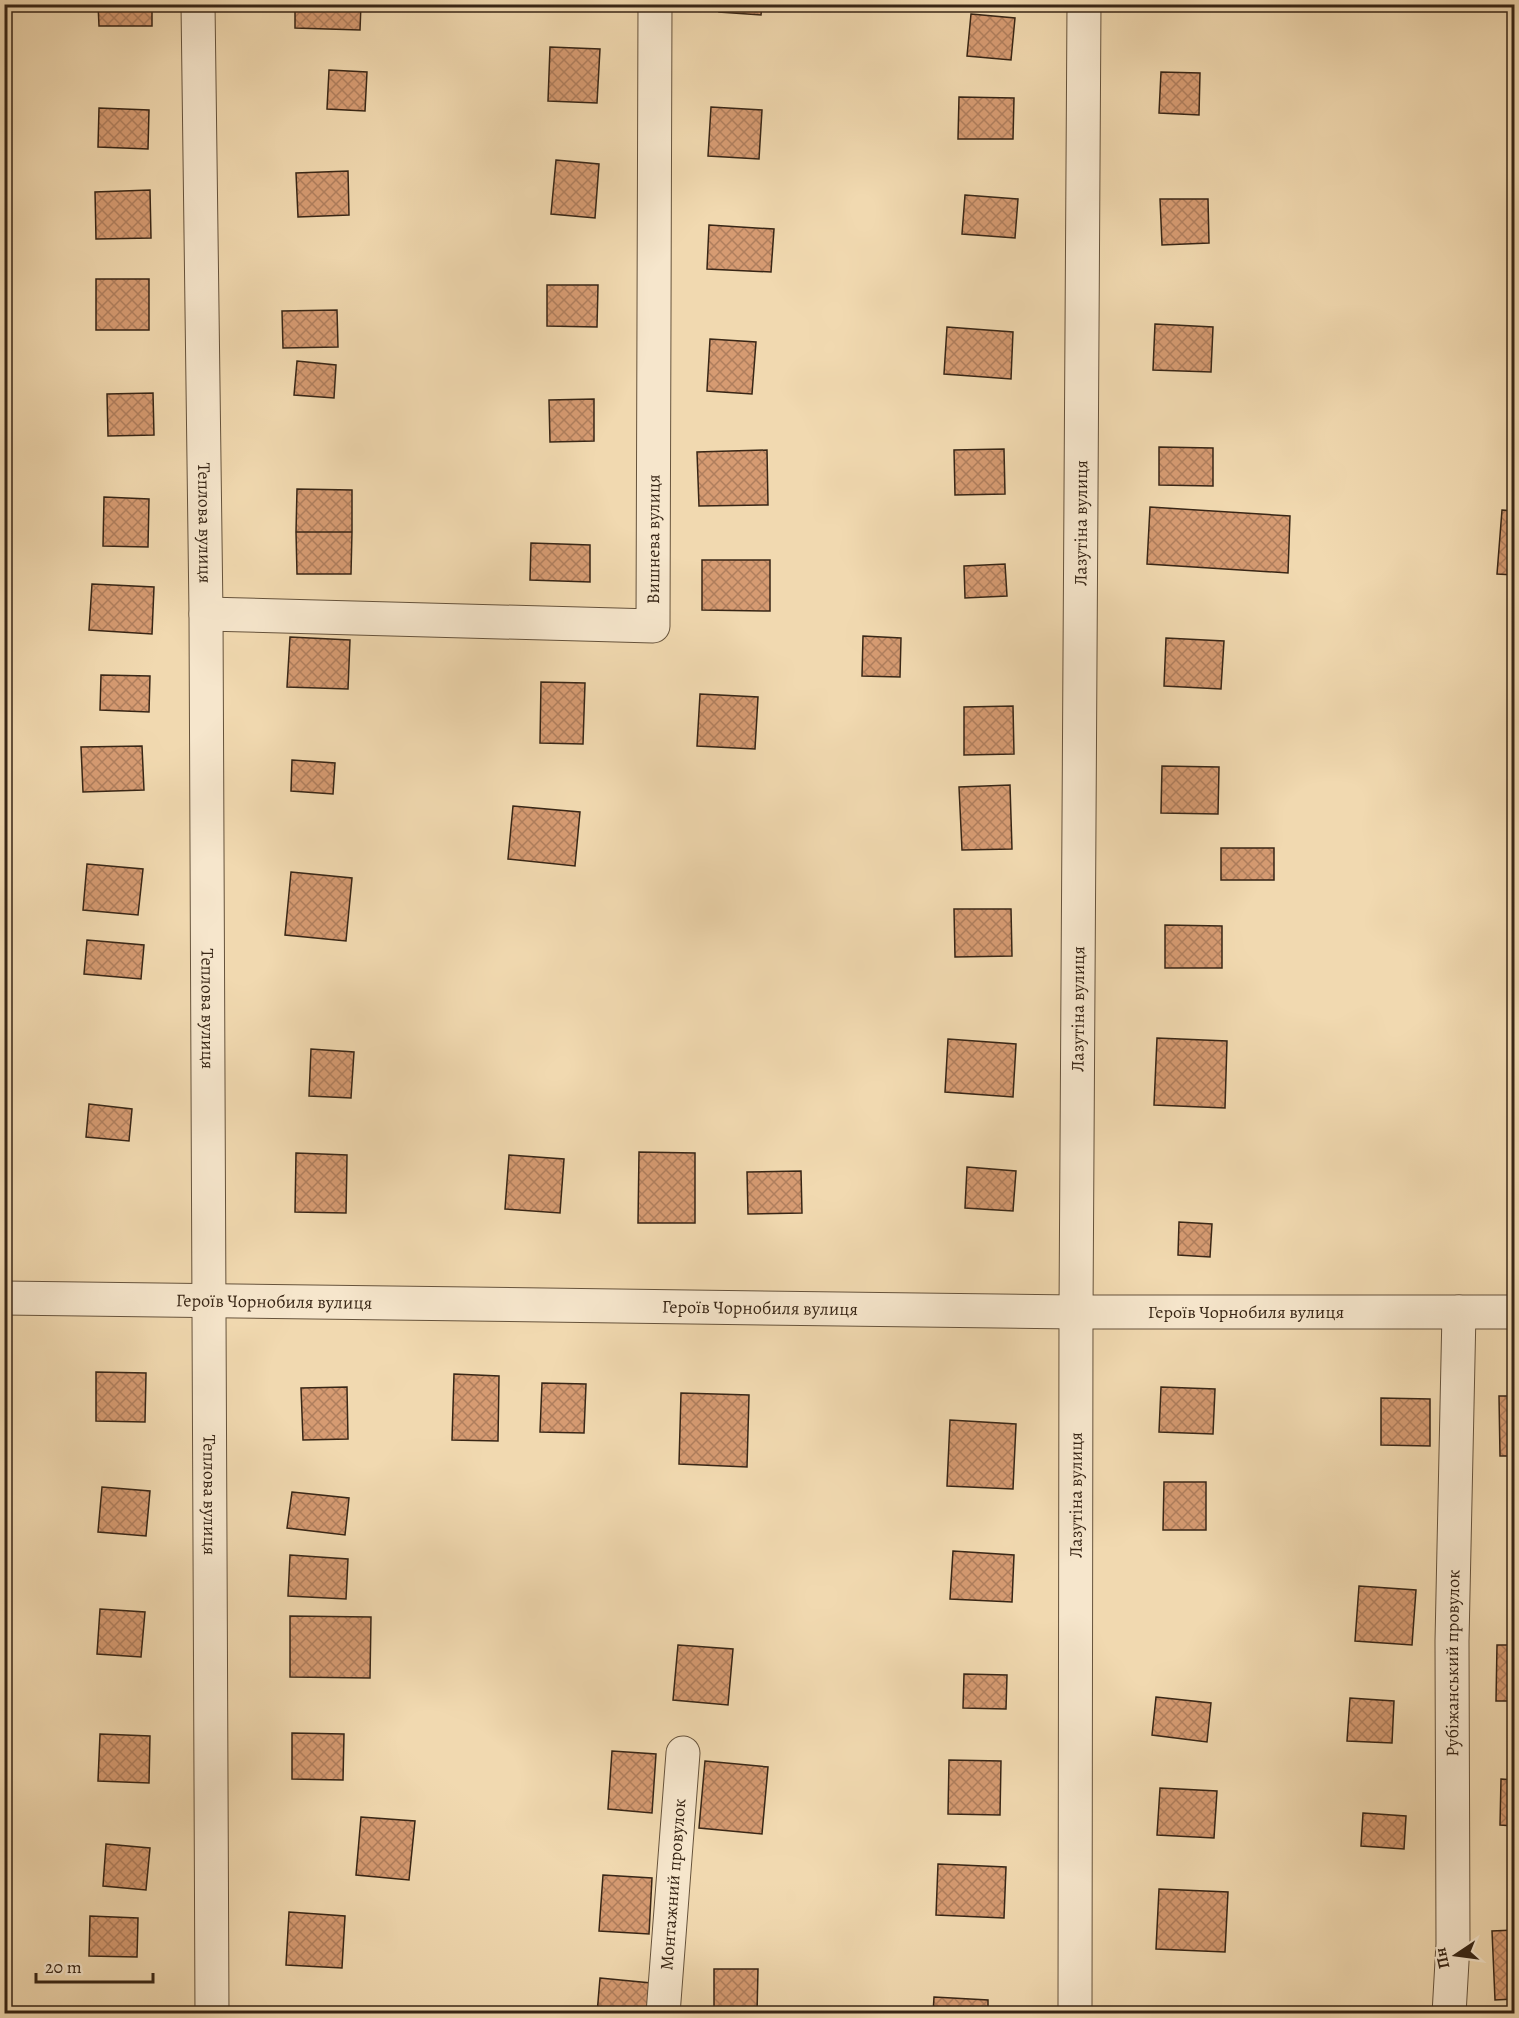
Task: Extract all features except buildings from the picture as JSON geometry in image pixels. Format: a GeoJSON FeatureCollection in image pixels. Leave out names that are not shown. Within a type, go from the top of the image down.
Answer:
{"type":"FeatureCollection","features":[{"type":"Feature","properties":{"kind":"street","name":"Теплова вулиця"},"geometry":{"type":"LineString","coordinates":[[198,4],[206,614],[207,1300],[212,2013]]}},
{"type":"Feature","properties":{"kind":"street","name":"Вишнева вулиця"},"geometry":{"type":"LineString","coordinates":[[206,614],[653,626],[655,4]]}},
{"type":"Feature","properties":{"kind":"street","name":"Лазутіна вулиця"},"geometry":{"type":"LineString","coordinates":[[1075,2013],[1076,1311],[1084,4]]}},
{"type":"Feature","properties":{"kind":"street","name":"Героїв Чорнобиля вулиця"},"geometry":{"type":"LineString","coordinates":[[4,1298],[1076,1311],[1515,1312]]}},
{"type":"Feature","properties":{"kind":"street","name":"Рубіжанський провулок"},"geometry":{"type":"LineString","coordinates":[[1449,2013],[1453,1944],[1452,1641],[1459,1312]]}},
{"type":"Feature","properties":{"kind":"street","name":"Монтажний провулок"},"geometry":{"type":"LineString","coordinates":[[663,2013],[683,1753]]}}]}
